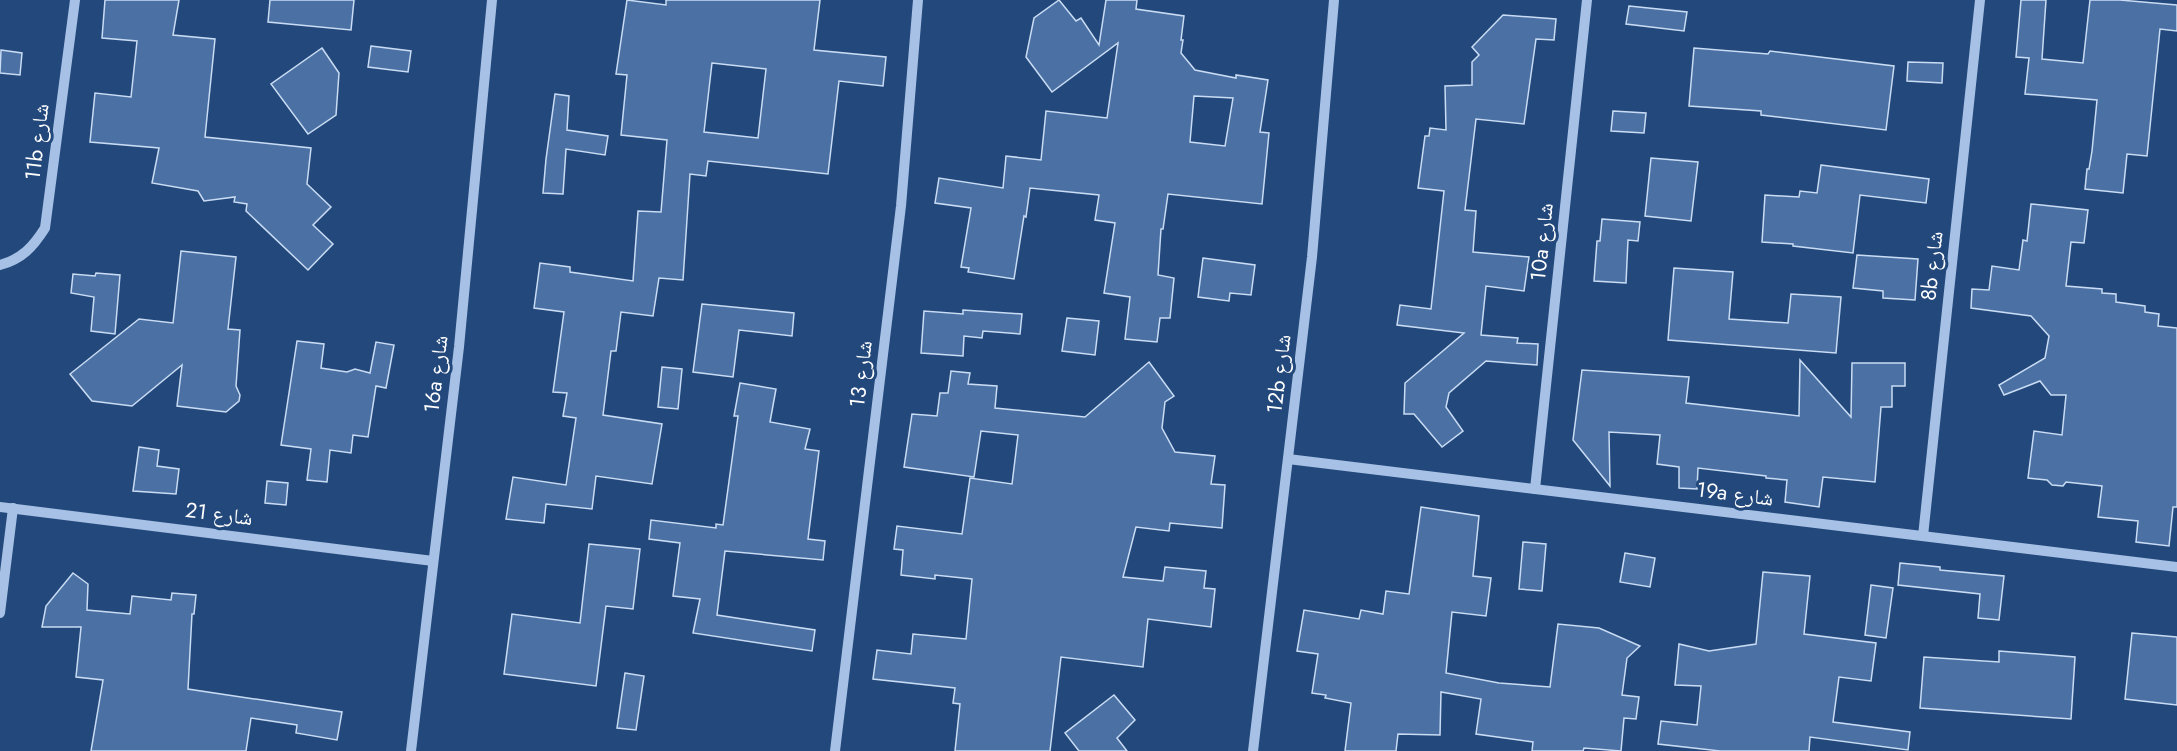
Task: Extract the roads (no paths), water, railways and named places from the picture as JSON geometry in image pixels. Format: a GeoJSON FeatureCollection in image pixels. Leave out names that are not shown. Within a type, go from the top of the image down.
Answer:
{"type":"FeatureCollection","features":[{"type":"Feature","properties":{"kind":"street","name":"11b شارع"},"geometry":{"type":"LineString","coordinates":[[0,265],[14,262],[32,248],[45,228],[75,0]]}},
{"type":"Feature","properties":{"kind":"street","name":"16a شارع"},"geometry":{"type":"LineString","coordinates":[[411,751],[459,347],[492,0]]}},
{"type":"Feature","properties":{"kind":"street","name":"شارع 13"},"geometry":{"type":"LineString","coordinates":[[835,751],[902,206],[918,0]]}},
{"type":"Feature","properties":{"kind":"street","name":"12b شارع"},"geometry":{"type":"LineString","coordinates":[[1253,751],[1312,256],[1334,0]]}},
{"type":"Feature","properties":{"kind":"street","name":"10a شارع"},"geometry":{"type":"LineString","coordinates":[[1535,489],[1587,0]]}},
{"type":"Feature","properties":{"kind":"street","name":"8b شارع"},"geometry":{"type":"LineString","coordinates":[[1923,536],[1980,0]]}},
{"type":"Feature","properties":{"kind":"street","name":"19a شارع"},"geometry":{"type":"LineString","coordinates":[[1288,459],[2177,567]]}},
{"type":"Feature","properties":{"kind":"street","name":"شارع 21"},"geometry":{"type":"LineString","coordinates":[[0,507],[433,561]]}},
{"type":"Feature","properties":{"kind":"street"},"geometry":{"type":"LineString","coordinates":[[0,613],[13,508]]}}]}
